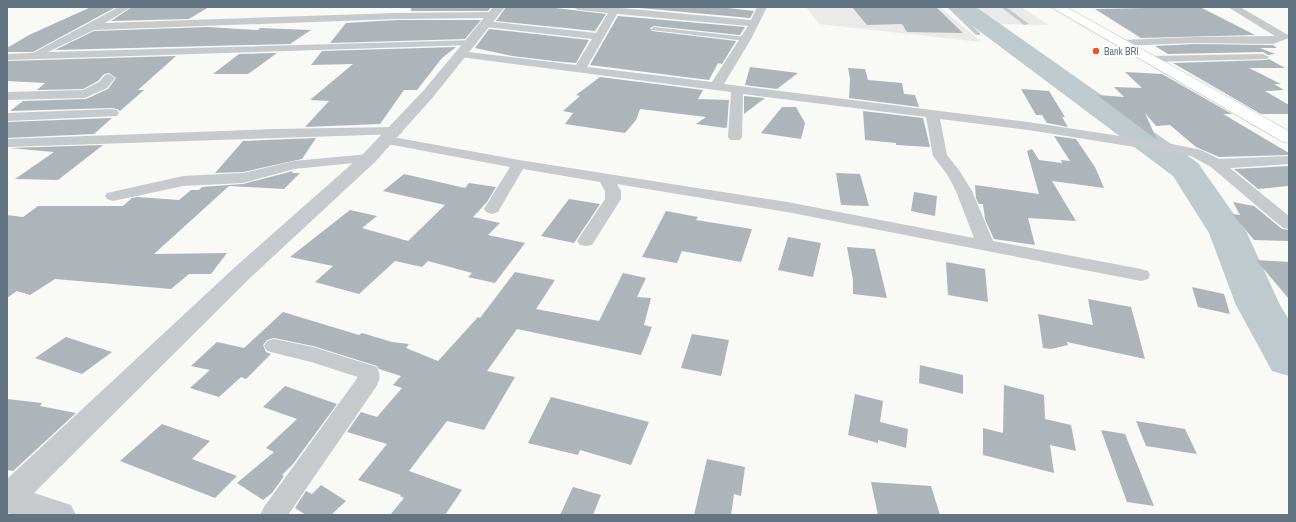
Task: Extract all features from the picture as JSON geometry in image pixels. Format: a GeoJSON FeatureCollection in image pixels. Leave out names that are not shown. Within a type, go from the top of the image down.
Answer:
{"type":"FeatureCollection","features":[{"type":"Feature","properties":{"kind":"highway"},"geometry":{"type":"LineString","coordinates":[[1056,7],[1289,138]]}},
{"type":"Feature","properties":{"kind":"street"},"geometry":{"type":"LineString","coordinates":[[7,68],[92,27],[126,7]]}},
{"type":"Feature","properties":{"kind":"street"},"geometry":{"type":"LineString","coordinates":[[585,7],[614,11],[753,23]]}},
{"type":"Feature","properties":{"kind":"street"},"geometry":{"type":"LineString","coordinates":[[716,86],[746,39],[762,7]]}},
{"type":"Feature","properties":{"kind":"street"},"geometry":{"type":"LineString","coordinates":[[1121,43],[1194,40],[1273,41],[1284,37],[1234,7]]}},
{"type":"Feature","properties":{"kind":"street"},"geometry":{"type":"LineString","coordinates":[[580,69],[614,11]]}},
{"type":"Feature","properties":{"kind":"street"},"geometry":{"type":"LineString","coordinates":[[92,27],[395,16],[492,15],[599,37]]}},
{"type":"Feature","properties":{"kind":"street"},"geometry":{"type":"LineString","coordinates":[[60,515],[7,499],[242,273],[369,158],[392,135],[492,15]]}},
{"type":"Feature","properties":{"kind":"street"},"geometry":{"type":"LineString","coordinates":[[7,57],[466,48],[580,69],[932,114],[1147,144],[1196,153],[1216,164],[1289,224]]}},
{"type":"Feature","properties":{"kind":"street"},"geometry":{"type":"LineString","coordinates":[[1149,59],[1263,57]]}},
{"type":"Feature","properties":{"kind":"street"},"geometry":{"type":"LineString","coordinates":[[7,96],[86,94],[103,85],[109,78]]}},
{"type":"Feature","properties":{"kind":"street"},"geometry":{"type":"LineString","coordinates":[[735,137],[737,89]]}},
{"type":"Feature","properties":{"kind":"street"},"geometry":{"type":"LineString","coordinates":[[7,117],[112,113]]}},
{"type":"Feature","properties":{"kind":"street"},"geometry":{"type":"LineString","coordinates":[[932,114],[940,156],[958,179],[985,244]]}},
{"type":"Feature","properties":{"kind":"street"},"geometry":{"type":"LineString","coordinates":[[7,143],[274,133],[392,135],[519,164],[787,207],[1141,275]]}},
{"type":"Feature","properties":{"kind":"street"},"geometry":{"type":"LineString","coordinates":[[113,196],[183,181],[243,178],[294,165],[369,158]]}},
{"type":"Feature","properties":{"kind":"street"},"geometry":{"type":"LineString","coordinates":[[1216,164],[1289,160]]}},
{"type":"Feature","properties":{"kind":"street"},"geometry":{"type":"LineString","coordinates":[[492,208],[519,164]]}},
{"type":"Feature","properties":{"kind":"street"},"geometry":{"type":"LineString","coordinates":[[586,241],[613,199],[613,191],[606,178]]}},
{"type":"Feature","properties":{"kind":"street"},"geometry":{"type":"LineString","coordinates":[[273,515],[370,376],[369,372],[351,366],[274,346]]}},
{"type":"Feature","properties":{"kind":"lane"},"geometry":{"type":"LineString","coordinates":[[949,7],[978,34]]}},
{"type":"Feature","properties":{"kind":"lane"},"geometry":{"type":"LineString","coordinates":[[1003,7],[1026,24]]}},
{"type":"Feature","properties":{"kind":"lane"},"geometry":{"type":"LineString","coordinates":[[654,29],[746,39]]}},
{"type":"Feature","properties":{"kind":"shaded area"},"geometry":{"type":"Polygon","coordinates":[[[806,7],[940,7],[981,42],[819,24],[806,7]]]}},
{"type":"Feature","properties":{"kind":"shaded area"},"geometry":{"type":"Polygon","coordinates":[[[972,7],[1021,7],[1049,25],[995,24],[972,7]]]}},
{"type":"Feature","properties":{"kind":"building"},"geometry":{"type":"Polygon","coordinates":[[[91,7],[116,7],[33,52],[7,52],[7,48],[29,35],[91,7]]]}},
{"type":"Feature","properties":{"kind":"building"},"geometry":{"type":"Polygon","coordinates":[[[132,7],[209,7],[189,19],[111,21],[132,7]]]}},
{"type":"Feature","properties":{"kind":"building"},"geometry":{"type":"Polygon","coordinates":[[[411,7],[491,7],[488,11],[411,11],[411,7]]]}},
{"type":"Feature","properties":{"kind":"building"},"geometry":{"type":"Polygon","coordinates":[[[506,7],[547,7],[606,14],[595,31],[496,21],[506,7]]]}},
{"type":"Feature","properties":{"kind":"building"},"geometry":{"type":"Polygon","coordinates":[[[719,7],[754,11],[750,18],[640,8],[719,7]]]}},
{"type":"Feature","properties":{"kind":"building"},"geometry":{"type":"Polygon","coordinates":[[[852,7],[936,7],[963,33],[907,32],[902,24],[867,25],[852,7]]]}},
{"type":"Feature","properties":{"kind":"building"},"geometry":{"type":"Polygon","coordinates":[[[1143,7],[1200,7],[1255,35],[1141,38],[1095,9],[1146,8],[1143,7]]]}},
{"type":"Feature","properties":{"kind":"building"},"geometry":{"type":"Polygon","coordinates":[[[618,16],[745,27],[740,35],[654,26],[650,28],[652,31],[736,41],[722,64],[718,63],[709,80],[590,65],[618,16]]]}},
{"type":"Feature","properties":{"kind":"building"},"geometry":{"type":"Polygon","coordinates":[[[397,20],[481,20],[465,39],[330,43],[346,23],[397,20]]]}},
{"type":"Feature","properties":{"kind":"building"},"geometry":{"type":"Polygon","coordinates":[[[208,27],[258,30],[260,28],[311,30],[290,44],[55,50],[94,31],[208,27]]]}},
{"type":"Feature","properties":{"kind":"building"},"geometry":{"type":"Polygon","coordinates":[[[489,29],[589,40],[576,63],[563,62],[512,56],[475,48],[489,29]]]}},
{"type":"Feature","properties":{"kind":"building"},"geometry":{"type":"Polygon","coordinates":[[[1194,44],[1273,45],[1277,48],[1260,48],[1275,54],[1268,55],[1263,52],[1168,54],[1155,46],[1194,44]]]}},
{"type":"Feature","properties":{"kind":"building"},"geometry":{"type":"Polygon","coordinates":[[[456,47],[442,58],[417,90],[404,90],[380,124],[305,127],[329,101],[310,100],[353,64],[311,65],[322,51],[456,47]]]}},
{"type":"Feature","properties":{"kind":"building"},"geometry":{"type":"Polygon","coordinates":[[[277,53],[248,74],[213,74],[239,54],[277,53]]]}},
{"type":"Feature","properties":{"kind":"building"},"geometry":{"type":"Polygon","coordinates":[[[176,56],[138,90],[144,90],[120,111],[112,108],[10,111],[23,101],[86,99],[108,89],[116,78],[109,73],[104,74],[98,81],[83,89],[37,90],[45,83],[7,81],[7,61],[176,56]]]}},
{"type":"Feature","properties":{"kind":"building"},"geometry":{"type":"Polygon","coordinates":[[[1269,59],[1285,68],[1249,68],[1281,84],[1274,84],[1284,90],[1265,91],[1289,105],[1289,114],[1261,114],[1173,63],[1267,60],[1269,59]]]}},
{"type":"Feature","properties":{"kind":"building"},"geometry":{"type":"Polygon","coordinates":[[[750,67],[798,73],[777,89],[745,85],[750,67]]]}},
{"type":"Feature","properties":{"kind":"building"},"geometry":{"type":"Polygon","coordinates":[[[848,68],[865,69],[868,80],[902,83],[904,94],[915,95],[919,107],[849,98],[850,79],[848,68]]]}},
{"type":"Feature","properties":{"kind":"building"},"geometry":{"type":"Polygon","coordinates":[[[1125,72],[1162,74],[1232,114],[1223,114],[1289,153],[1289,155],[1219,157],[1196,147],[1170,125],[1156,126],[1145,113],[1157,140],[1097,95],[1124,97],[1114,87],[1142,88],[1125,72]]]}},
{"type":"Feature","properties":{"kind":"building"},"geometry":{"type":"Polygon","coordinates":[[[600,77],[703,90],[698,99],[729,100],[727,127],[696,124],[706,117],[640,109],[636,120],[625,133],[565,124],[573,113],[563,111],[580,96],[576,95],[600,77]]]}},
{"type":"Feature","properties":{"kind":"building"},"geometry":{"type":"Polygon","coordinates":[[[1021,89],[1049,91],[1065,117],[1062,117],[1068,127],[1047,123],[1042,115],[1036,115],[1021,89]]]}},
{"type":"Feature","properties":{"kind":"building"},"geometry":{"type":"Polygon","coordinates":[[[744,96],[765,98],[744,114],[744,96]]]}},
{"type":"Feature","properties":{"kind":"building"},"geometry":{"type":"Polygon","coordinates":[[[782,107],[796,107],[805,123],[801,139],[761,133],[782,107]]]}},
{"type":"Feature","properties":{"kind":"building"},"geometry":{"type":"Polygon","coordinates":[[[863,111],[923,118],[930,147],[896,145],[896,143],[865,140],[863,111]]]}},
{"type":"Feature","properties":{"kind":"building"},"geometry":{"type":"Polygon","coordinates":[[[112,118],[94,134],[7,138],[7,122],[112,118]]]}},
{"type":"Feature","properties":{"kind":"building"},"geometry":{"type":"Polygon","coordinates":[[[1054,136],[1076,139],[1095,167],[1104,188],[1052,181],[1076,221],[1028,218],[1035,245],[994,239],[985,219],[983,204],[979,204],[976,198],[975,185],[1039,194],[1027,151],[1032,149],[1039,160],[1062,163],[1061,160],[1070,161],[1054,136]]]}},
{"type":"Feature","properties":{"kind":"building"},"geometry":{"type":"Polygon","coordinates":[[[316,138],[302,159],[243,172],[215,173],[243,141],[316,138]]]}},
{"type":"Feature","properties":{"kind":"building"},"geometry":{"type":"Polygon","coordinates":[[[103,145],[58,180],[15,179],[54,152],[10,148],[103,145]]]}},
{"type":"Feature","properties":{"kind":"building"},"geometry":{"type":"Polygon","coordinates":[[[1289,166],[1289,186],[1258,189],[1234,169],[1289,166]]]}},
{"type":"Feature","properties":{"kind":"building"},"geometry":{"type":"Polygon","coordinates":[[[293,171],[292,173],[300,173],[284,189],[229,186],[154,254],[227,253],[211,274],[189,274],[171,289],[55,279],[30,295],[17,291],[7,298],[7,215],[23,217],[38,206],[123,206],[132,198],[137,197],[179,200],[191,190],[199,190],[202,187],[243,184],[293,171]]]}},
{"type":"Feature","properties":{"kind":"building"},"geometry":{"type":"Polygon","coordinates":[[[836,173],[860,174],[869,206],[841,205],[836,173]]]}},
{"type":"Feature","properties":{"kind":"building"},"geometry":{"type":"Polygon","coordinates":[[[404,174],[465,188],[469,183],[496,187],[487,202],[473,217],[500,223],[488,235],[525,243],[495,283],[468,277],[472,273],[428,261],[422,267],[395,261],[359,294],[315,282],[333,266],[290,257],[350,210],[377,216],[362,228],[408,241],[445,205],[383,191],[404,174]]]}},
{"type":"Feature","properties":{"kind":"building"},"geometry":{"type":"Polygon","coordinates":[[[914,192],[937,196],[935,216],[911,211],[914,192]]]}},
{"type":"Feature","properties":{"kind":"building"},"geometry":{"type":"Polygon","coordinates":[[[569,199],[600,204],[574,243],[541,236],[569,199]]]}},
{"type":"Feature","properties":{"kind":"building"},"geometry":{"type":"Polygon","coordinates":[[[1233,202],[1254,206],[1282,229],[1289,230],[1289,241],[1254,240],[1232,214],[1240,215],[1233,202]]]}},
{"type":"Feature","properties":{"kind":"building"},"geometry":{"type":"Polygon","coordinates":[[[666,211],[698,217],[696,220],[752,229],[741,262],[682,251],[677,263],[642,257],[666,211]]]}},
{"type":"Feature","properties":{"kind":"building"},"geometry":{"type":"Polygon","coordinates":[[[788,237],[821,243],[813,277],[778,270],[788,237]]]}},
{"type":"Feature","properties":{"kind":"building"},"geometry":{"type":"Polygon","coordinates":[[[847,247],[875,249],[887,298],[853,294],[853,280],[847,247]]]}},
{"type":"Feature","properties":{"kind":"building"},"geometry":{"type":"Polygon","coordinates":[[[1256,260],[1289,262],[1289,299],[1256,260]]]}},
{"type":"Feature","properties":{"kind":"building"},"geometry":{"type":"Polygon","coordinates":[[[946,262],[985,269],[988,302],[948,295],[946,262]]]}},
{"type":"Feature","properties":{"kind":"building"},"geometry":{"type":"Polygon","coordinates":[[[515,272],[555,280],[536,309],[599,321],[623,273],[646,278],[637,297],[651,298],[644,325],[652,327],[641,355],[517,329],[487,371],[515,377],[484,430],[447,421],[409,471],[462,490],[445,515],[390,515],[404,498],[400,496],[401,495],[358,480],[387,444],[347,432],[361,412],[377,417],[402,388],[393,385],[401,376],[379,369],[377,366],[313,346],[274,338],[267,340],[263,345],[266,352],[271,354],[246,379],[241,377],[219,397],[190,388],[210,370],[191,366],[217,342],[244,348],[283,312],[359,335],[362,333],[392,342],[409,344],[406,348],[438,361],[478,317],[480,318],[515,272]]]}},
{"type":"Feature","properties":{"kind":"building"},"geometry":{"type":"Polygon","coordinates":[[[1192,287],[1224,294],[1230,314],[1198,307],[1192,287]]]}},
{"type":"Feature","properties":{"kind":"building"},"geometry":{"type":"Polygon","coordinates":[[[1088,299],[1131,307],[1145,359],[1067,342],[1068,345],[1051,349],[1043,348],[1038,314],[1093,325],[1088,299]]]}},
{"type":"Feature","properties":{"kind":"building"},"geometry":{"type":"Polygon","coordinates":[[[692,334],[729,340],[721,376],[681,368],[692,334]]]}},
{"type":"Feature","properties":{"kind":"building"},"geometry":{"type":"Polygon","coordinates":[[[66,337],[112,352],[82,374],[35,358],[66,337]]]}},
{"type":"Feature","properties":{"kind":"building"},"geometry":{"type":"Polygon","coordinates":[[[920,365],[963,375],[963,394],[919,383],[920,365]]]}},
{"type":"Feature","properties":{"kind":"building"},"geometry":{"type":"Polygon","coordinates":[[[1004,385],[1044,395],[1045,419],[1071,425],[1076,451],[1050,445],[1054,473],[983,455],[983,428],[1003,433],[1004,385]]]}},
{"type":"Feature","properties":{"kind":"building"},"geometry":{"type":"Polygon","coordinates":[[[285,386],[337,404],[293,464],[282,475],[284,476],[272,493],[263,500],[237,483],[274,452],[266,448],[297,419],[263,407],[285,386]]]}},
{"type":"Feature","properties":{"kind":"building"},"geometry":{"type":"Polygon","coordinates":[[[855,394],[883,401],[880,422],[908,429],[906,448],[878,440],[878,443],[848,435],[855,394]]]}},
{"type":"Feature","properties":{"kind":"building"},"geometry":{"type":"Polygon","coordinates":[[[551,397],[649,422],[631,465],[580,450],[578,455],[528,443],[551,397]]]}},
{"type":"Feature","properties":{"kind":"building"},"geometry":{"type":"Polygon","coordinates":[[[7,399],[42,403],[40,406],[76,413],[13,471],[7,470],[7,399]]]}},
{"type":"Feature","properties":{"kind":"building"},"geometry":{"type":"Polygon","coordinates":[[[1136,421],[1185,429],[1197,454],[1146,446],[1136,421]]]}},
{"type":"Feature","properties":{"kind":"building"},"geometry":{"type":"Polygon","coordinates":[[[162,424],[210,441],[192,459],[237,476],[215,498],[120,461],[162,424]]]}},
{"type":"Feature","properties":{"kind":"building"},"geometry":{"type":"Polygon","coordinates":[[[1101,430],[1125,434],[1154,506],[1127,502],[1101,430]]]}},
{"type":"Feature","properties":{"kind":"building"},"geometry":{"type":"Polygon","coordinates":[[[707,459],[745,467],[741,496],[734,494],[731,515],[694,515],[707,459]]]}},
{"type":"Feature","properties":{"kind":"building"},"geometry":{"type":"Polygon","coordinates":[[[871,482],[931,486],[940,515],[878,515],[871,482]]]}},
{"type":"Feature","properties":{"kind":"building"},"geometry":{"type":"Polygon","coordinates":[[[321,485],[346,501],[331,515],[306,515],[295,508],[306,491],[312,494],[321,485]]]}},
{"type":"Feature","properties":{"kind":"building"},"geometry":{"type":"Polygon","coordinates":[[[573,487],[601,495],[593,515],[560,515],[573,487]]]}},
{"type":"Feature","properties":{"kind":"waterway"},"geometry":{"type":"LineString","coordinates":[[962,7],[1186,170],[1228,233],[1258,305],[1289,359]]}},
{"type":"Feature","properties":{"kind":"place","name":"Bank BRI"},"geometry":{"type":"Point","coordinates":[1096,51]}}]}
